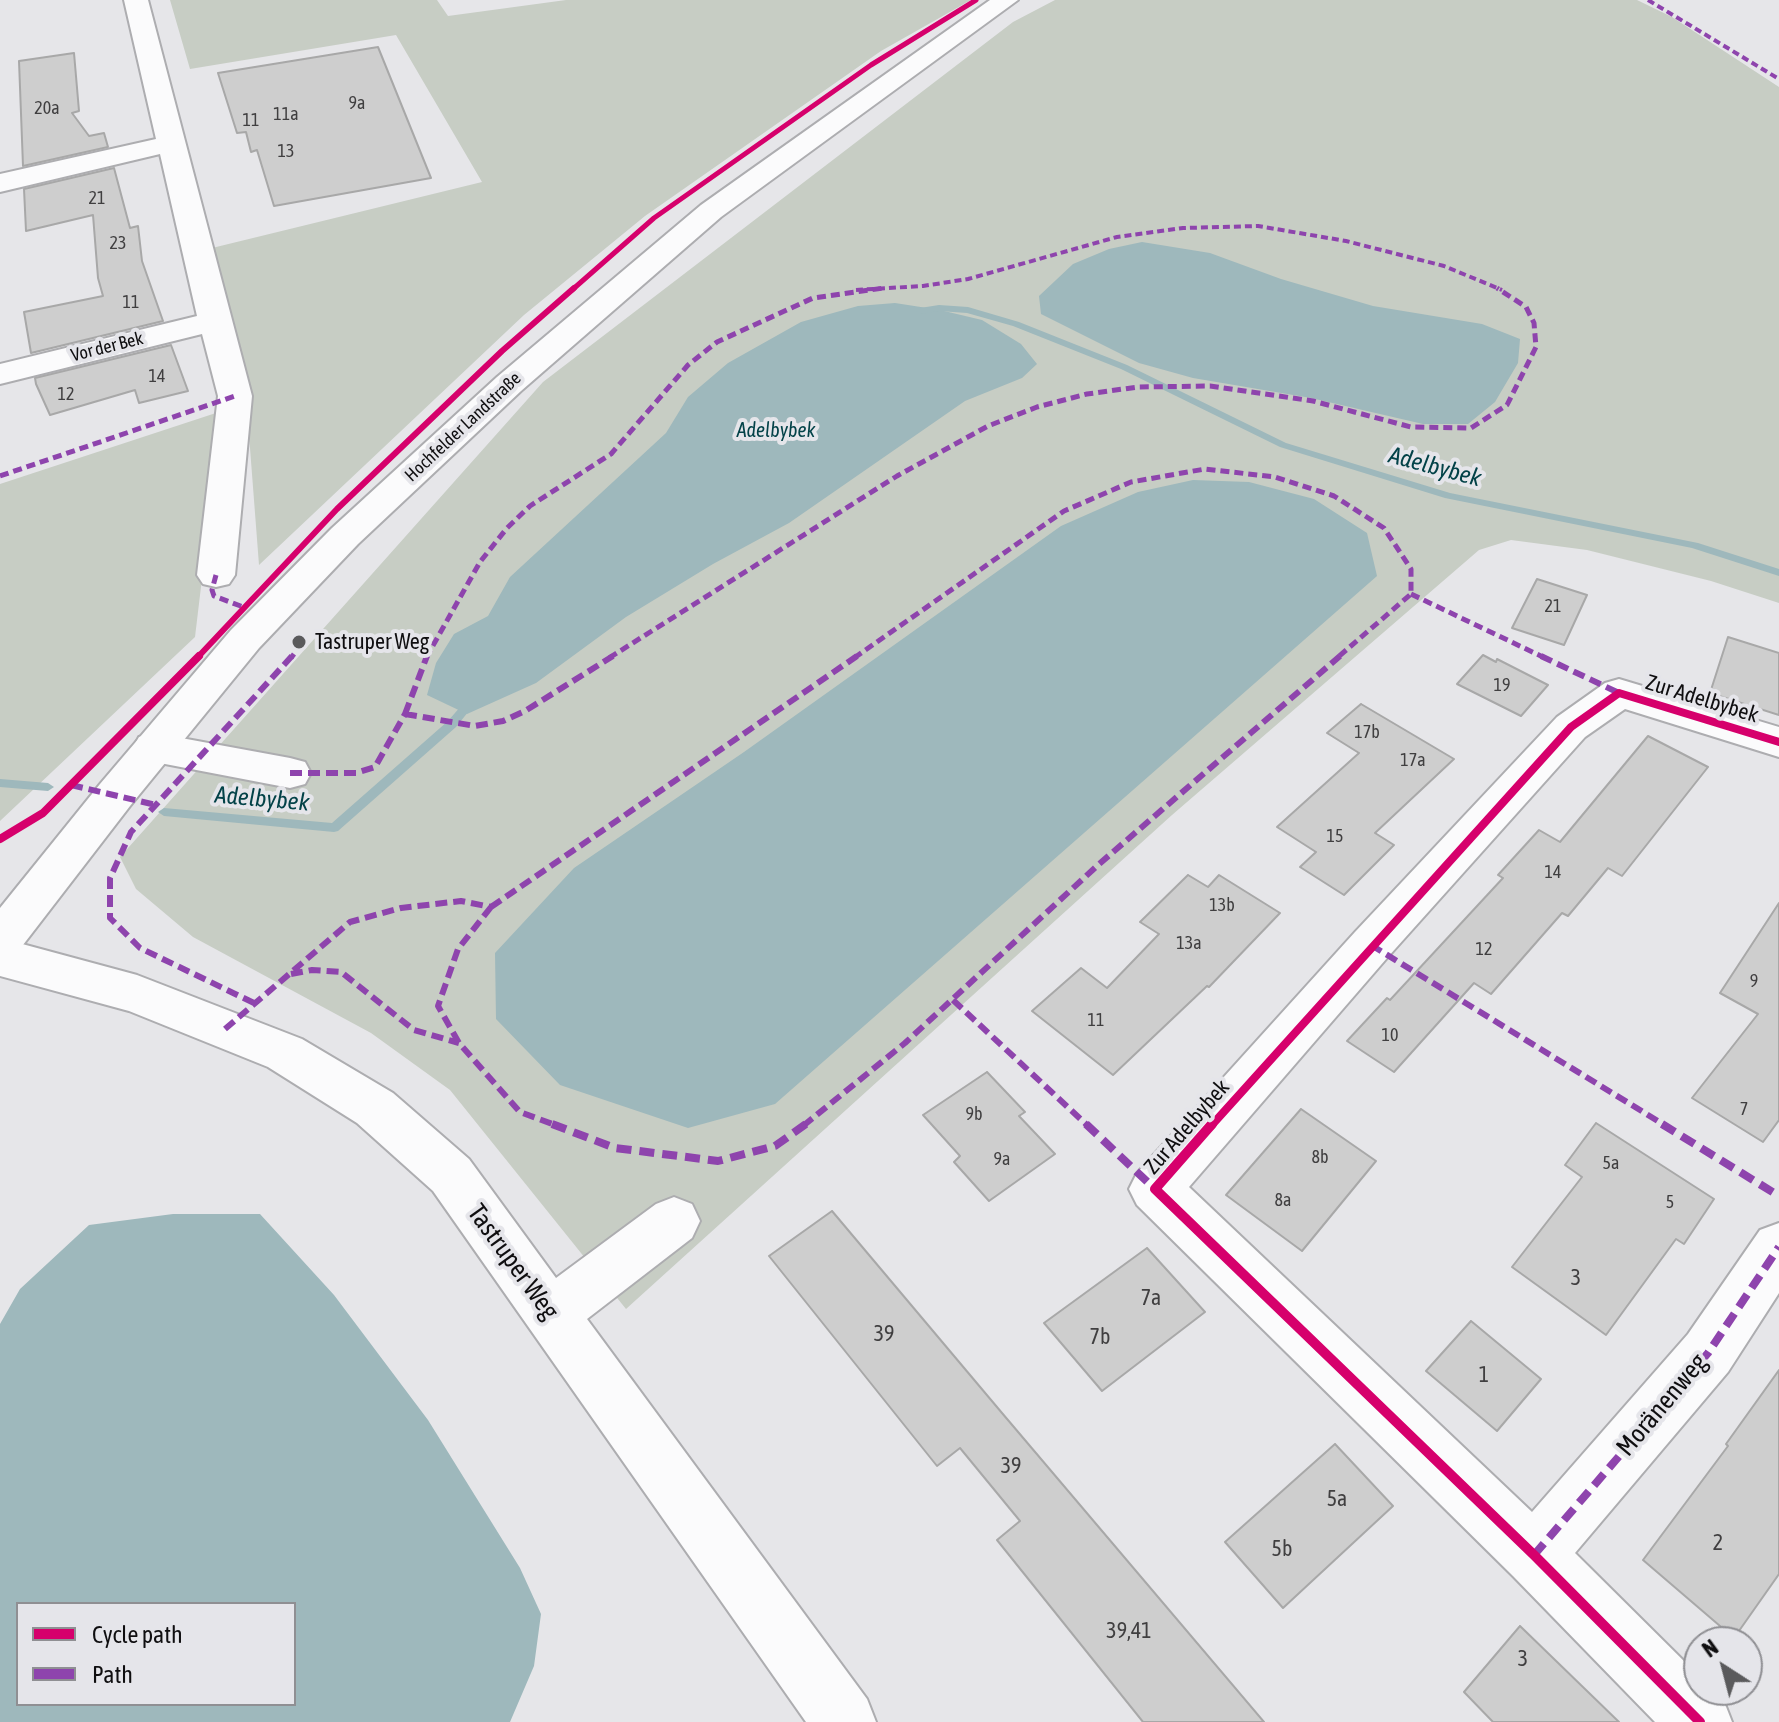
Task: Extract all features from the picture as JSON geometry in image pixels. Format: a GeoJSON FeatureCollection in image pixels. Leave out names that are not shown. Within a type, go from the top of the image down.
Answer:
{"type":"FeatureCollection","features":[{"type":"Feature","properties":{"kind":"street"},"geometry":{"type":"LineString","coordinates":[[136,0],[235,396],[216,575]]}},
{"type":"Feature","properties":{"kind":"street","name":"Hochfelder Landstraße"},"geometry":{"type":"LineString","coordinates":[[0,941],[245,639],[345,536],[509,384],[711,211],[1006,0]]}},
{"type":"Feature","properties":{"kind":"street"},"geometry":{"type":"LineString","coordinates":[[0,183],[173,143]]}},
{"type":"Feature","properties":{"kind":"street","name":"Vor der Bek"},"geometry":{"type":"LineString","coordinates":[[0,374],[214,321]]}},
{"type":"Feature","properties":{"kind":"street","name":"Zur Adelbybek"},"geometry":{"type":"LineString","coordinates":[[1700,1722],[1534,1555],[1155,1189],[1371,945],[1571,727],[1619,693],[1779,742]]}},
{"type":"Feature","properties":{"kind":"street"},"geometry":{"type":"LineString","coordinates":[[154,748],[290,773]]}},
{"type":"Feature","properties":{"kind":"street","name":"Tastruper Weg"},"geometry":{"type":"LineString","coordinates":[[0,957],[137,994],[285,1053],[375,1108],[451,1175],[844,1722]]}},
{"type":"Feature","properties":{"kind":"street"},"geometry":{"type":"LineString","coordinates":[[550,1315],[674,1221]]}},
{"type":"Feature","properties":{"kind":"street","name":"Moränenweg"},"geometry":{"type":"LineString","coordinates":[[1534,1555],[1708,1353],[1779,1247]]}},
{"type":"Feature","properties":{"kind":"shaded area"},"geometry":{"type":"Polygon","coordinates":[[[170,0],[437,0],[448,16],[566,0],[971,0],[881,51],[645,216],[524,315],[259,565],[245,383],[208,249],[482,182],[396,35],[190,69],[170,0]]]}},
{"type":"Feature","properties":{"kind":"shaded area"},"geometry":{"type":"Polygon","coordinates":[[[1055,0],[1637,0],[1672,17],[1779,87],[1779,603],[1711,581],[1587,550],[1511,540],[1479,550],[1172,815],[626,1309],[450,1090],[371,1033],[193,937],[136,889],[120,857],[543,382],[1013,22],[1055,0]]]}},
{"type":"Feature","properties":{"kind":"shaded area"},"geometry":{"type":"Polygon","coordinates":[[[222,411],[195,637],[0,821],[0,484],[222,411]]]}},
{"type":"Feature","properties":{"kind":"water","name":"Adelbybek"},"geometry":{"type":"Polygon","coordinates":[[[1142,242],[1210,253],[1281,279],[1373,306],[1482,324],[1520,339],[1518,363],[1495,402],[1468,424],[1423,424],[1311,398],[1193,378],[1139,363],[1041,314],[1039,296],[1073,264],[1109,249],[1142,242]]]}},
{"type":"Feature","properties":{"kind":"water","name":"Adelbybek"},"geometry":{"type":"Polygon","coordinates":[[[895,303],[982,320],[1021,344],[1037,364],[1022,378],[965,401],[789,523],[713,564],[626,617],[536,683],[467,714],[427,695],[436,663],[454,634],[488,616],[510,577],[666,433],[688,397],[728,363],[801,322],[858,306],[895,303]]]}},
{"type":"Feature","properties":{"kind":"water"},"geometry":{"type":"Polygon","coordinates":[[[1193,480],[1249,482],[1314,499],[1367,533],[1377,576],[775,1104],[688,1128],[560,1085],[496,1019],[495,953],[574,868],[744,752],[1061,526],[1138,492],[1193,480]]]}},
{"type":"Feature","properties":{"kind":"water"},"geometry":{"type":"Polygon","coordinates":[[[173,1214],[260,1214],[334,1295],[428,1420],[520,1568],[541,1614],[534,1666],[510,1722],[0,1722],[0,1324],[20,1289],[89,1225],[173,1214]]]}},
{"type":"Feature","properties":{"kind":"building"},"geometry":{"type":"Polygon","coordinates":[[[378,47],[431,178],[274,206],[257,150],[251,152],[246,132],[237,133],[218,73],[378,47]]]}},
{"type":"Feature","properties":{"kind":"building"},"geometry":{"type":"Polygon","coordinates":[[[74,53],[79,111],[72,113],[89,136],[104,133],[108,147],[23,166],[19,61],[74,53]]]}},
{"type":"Feature","properties":{"kind":"building"},"geometry":{"type":"Polygon","coordinates":[[[114,168],[130,228],[138,226],[142,261],[163,321],[31,353],[24,312],[103,296],[98,278],[93,215],[26,231],[24,189],[114,168]]]}},
{"type":"Feature","properties":{"kind":"building"},"geometry":{"type":"Polygon","coordinates":[[[171,345],[188,391],[139,403],[135,390],[50,415],[36,384],[35,378],[171,345]]]}},
{"type":"Feature","properties":{"kind":"building"},"geometry":{"type":"Polygon","coordinates":[[[1537,579],[1587,595],[1564,645],[1512,628],[1537,579]]]}},
{"type":"Feature","properties":{"kind":"building"},"geometry":{"type":"Polygon","coordinates":[[[1728,637],[1779,653],[1779,715],[1710,693],[1728,637]]]}},
{"type":"Feature","properties":{"kind":"building"},"geometry":{"type":"Polygon","coordinates":[[[1483,655],[1548,685],[1521,716],[1457,684],[1483,655]]]}},
{"type":"Feature","properties":{"kind":"building"},"geometry":{"type":"Polygon","coordinates":[[[1361,704],[1454,759],[1375,833],[1394,845],[1344,895],[1300,867],[1316,852],[1277,827],[1359,753],[1327,733],[1361,704]]]}},
{"type":"Feature","properties":{"kind":"building"},"geometry":{"type":"Polygon","coordinates":[[[1648,736],[1708,767],[1622,876],[1608,868],[1568,916],[1562,913],[1491,994],[1474,983],[1394,1072],[1347,1041],[1387,998],[1390,1000],[1503,878],[1498,875],[1539,830],[1560,842],[1648,736]]]}},
{"type":"Feature","properties":{"kind":"building"},"geometry":{"type":"Polygon","coordinates":[[[1188,875],[1208,887],[1219,875],[1280,913],[1209,987],[1113,1075],[1032,1011],[1081,968],[1107,988],[1159,934],[1140,922],[1188,875]]]}},
{"type":"Feature","properties":{"kind":"building"},"geometry":{"type":"Polygon","coordinates":[[[1779,903],[1779,1120],[1763,1142],[1692,1098],[1758,1014],[1720,993],[1779,903]]]}},
{"type":"Feature","properties":{"kind":"building"},"geometry":{"type":"Polygon","coordinates":[[[987,1072],[1025,1112],[1019,1116],[1055,1154],[989,1201],[954,1162],[960,1156],[923,1115],[987,1072]]]}},
{"type":"Feature","properties":{"kind":"building"},"geometry":{"type":"Polygon","coordinates":[[[1301,1109],[1376,1161],[1302,1251],[1226,1195],[1301,1109]]]}},
{"type":"Feature","properties":{"kind":"building"},"geometry":{"type":"Polygon","coordinates":[[[1596,1123],[1714,1199],[1684,1244],[1676,1239],[1606,1335],[1512,1267],[1582,1177],[1565,1165],[1596,1123]]]}},
{"type":"Feature","properties":{"kind":"building"},"geometry":{"type":"Polygon","coordinates":[[[832,1211],[1264,1722],[1143,1722],[997,1540],[1020,1521],[960,1448],[937,1466],[769,1256],[832,1211]]]}},
{"type":"Feature","properties":{"kind":"building"},"geometry":{"type":"Polygon","coordinates":[[[1147,1248],[1205,1312],[1102,1391],[1044,1323],[1147,1248]]]}},
{"type":"Feature","properties":{"kind":"building"},"geometry":{"type":"Polygon","coordinates":[[[1471,1321],[1541,1379],[1497,1431],[1426,1371],[1471,1321]]]}},
{"type":"Feature","properties":{"kind":"building"},"geometry":{"type":"Polygon","coordinates":[[[1779,1370],[1779,1574],[1742,1626],[1720,1626],[1643,1560],[1728,1446],[1726,1444],[1779,1370]]]}},
{"type":"Feature","properties":{"kind":"building"},"geometry":{"type":"Polygon","coordinates":[[[1335,1444],[1393,1506],[1283,1608],[1225,1542],[1335,1444]]]}},
{"type":"Feature","properties":{"kind":"building"},"geometry":{"type":"Polygon","coordinates":[[[1520,1626],[1619,1722],[1493,1722],[1464,1692],[1520,1626]]]}},
{"type":"Feature","properties":{"kind":"waterway","name":"Adelbybek"},"geometry":{"type":"LineString","coordinates":[[920,311],[939,308],[968,310],[1016,324],[1124,367],[1283,445],[1448,496],[1694,545],[1779,573]]}},
{"type":"Feature","properties":{"kind":"waterway","name":"Adelbybek"},"geometry":{"type":"LineString","coordinates":[[164,812],[334,828],[452,724],[472,701]]}},
{"type":"Feature","properties":{"kind":"waterway","name":"Adelbybek"},"geometry":{"type":"LineString","coordinates":[[0,783],[48,787]]}},
{"type":"Feature","properties":{"kind":"marked path"},"geometry":{"type":"LineString","coordinates":[[1648,0],[1779,79]]}},
{"type":"Feature","properties":{"kind":"marked path"},"geometry":{"type":"LineString","coordinates":[[290,773],[356,773],[375,767],[405,714],[421,667],[442,626],[480,562],[507,528],[530,506],[611,454],[688,365],[717,342],[813,298],[860,289],[923,286],[968,279],[1117,237],[1183,228],[1258,226],[1346,241],[1444,266],[1507,292],[1526,307],[1534,323],[1536,347],[1518,387],[1507,405],[1471,428],[1411,427],[1313,401],[1210,386],[1138,387],[1087,394],[1037,407],[988,426],[897,476],[525,711],[503,721],[475,726],[405,714]]}},
{"type":"Feature","properties":{"kind":"marked path"},"geometry":{"type":"LineString","coordinates":[[0,476],[235,396]]}},
{"type":"Feature","properties":{"kind":"marked path"},"geometry":{"type":"LineString","coordinates":[[225,1029],[350,922],[401,908],[461,901],[491,907],[544,868],[617,823],[1064,511],[1131,482],[1205,469],[1275,477],[1334,496],[1384,528],[1411,569],[1411,594],[1098,865],[905,1043],[822,1113],[775,1146],[718,1161],[615,1148],[520,1112],[459,1043],[438,1006],[458,949],[491,907]]}},
{"type":"Feature","properties":{"kind":"marked path"},"geometry":{"type":"LineString","coordinates":[[216,575],[212,590],[214,596],[246,608]]}},
{"type":"Feature","properties":{"kind":"marked path"},"geometry":{"type":"LineString","coordinates":[[1411,594],[1619,693]]}},
{"type":"Feature","properties":{"kind":"marked path"},"geometry":{"type":"LineString","coordinates":[[254,1003],[140,948],[110,918],[110,878],[131,832],[294,654]]}},
{"type":"Feature","properties":{"kind":"marked path"},"geometry":{"type":"LineString","coordinates":[[71,785],[156,805]]}},
{"type":"Feature","properties":{"kind":"marked path"},"geometry":{"type":"LineString","coordinates":[[1371,945],[1779,1196]]}},
{"type":"Feature","properties":{"kind":"marked path"},"geometry":{"type":"LineString","coordinates":[[291,974],[312,970],[341,972],[414,1030],[459,1043]]}},
{"type":"Feature","properties":{"kind":"marked path"},"geometry":{"type":"LineString","coordinates":[[953,1000],[1155,1189]]}},
{"type":"Feature","properties":{"kind":"marked path"},"geometry":{"type":"LineString","coordinates":[[1534,1555],[1708,1353],[1779,1247]]}},
{"type":"Feature","properties":{"kind":"cycle path"},"geometry":{"type":"LineString","coordinates":[[0,839],[43,813],[246,608],[337,509],[502,351],[654,218],[871,65],[976,0]]}},
{"type":"Feature","properties":{"kind":"cycle path"},"geometry":{"type":"LineString","coordinates":[[1700,1722],[1534,1555],[1155,1189],[1371,945],[1571,727],[1619,693],[1779,742]]}},
{"type":"Feature","properties":{"kind":"place","name":"Tastruper Weg"},"geometry":{"type":"Point","coordinates":[299,642]}}]}
